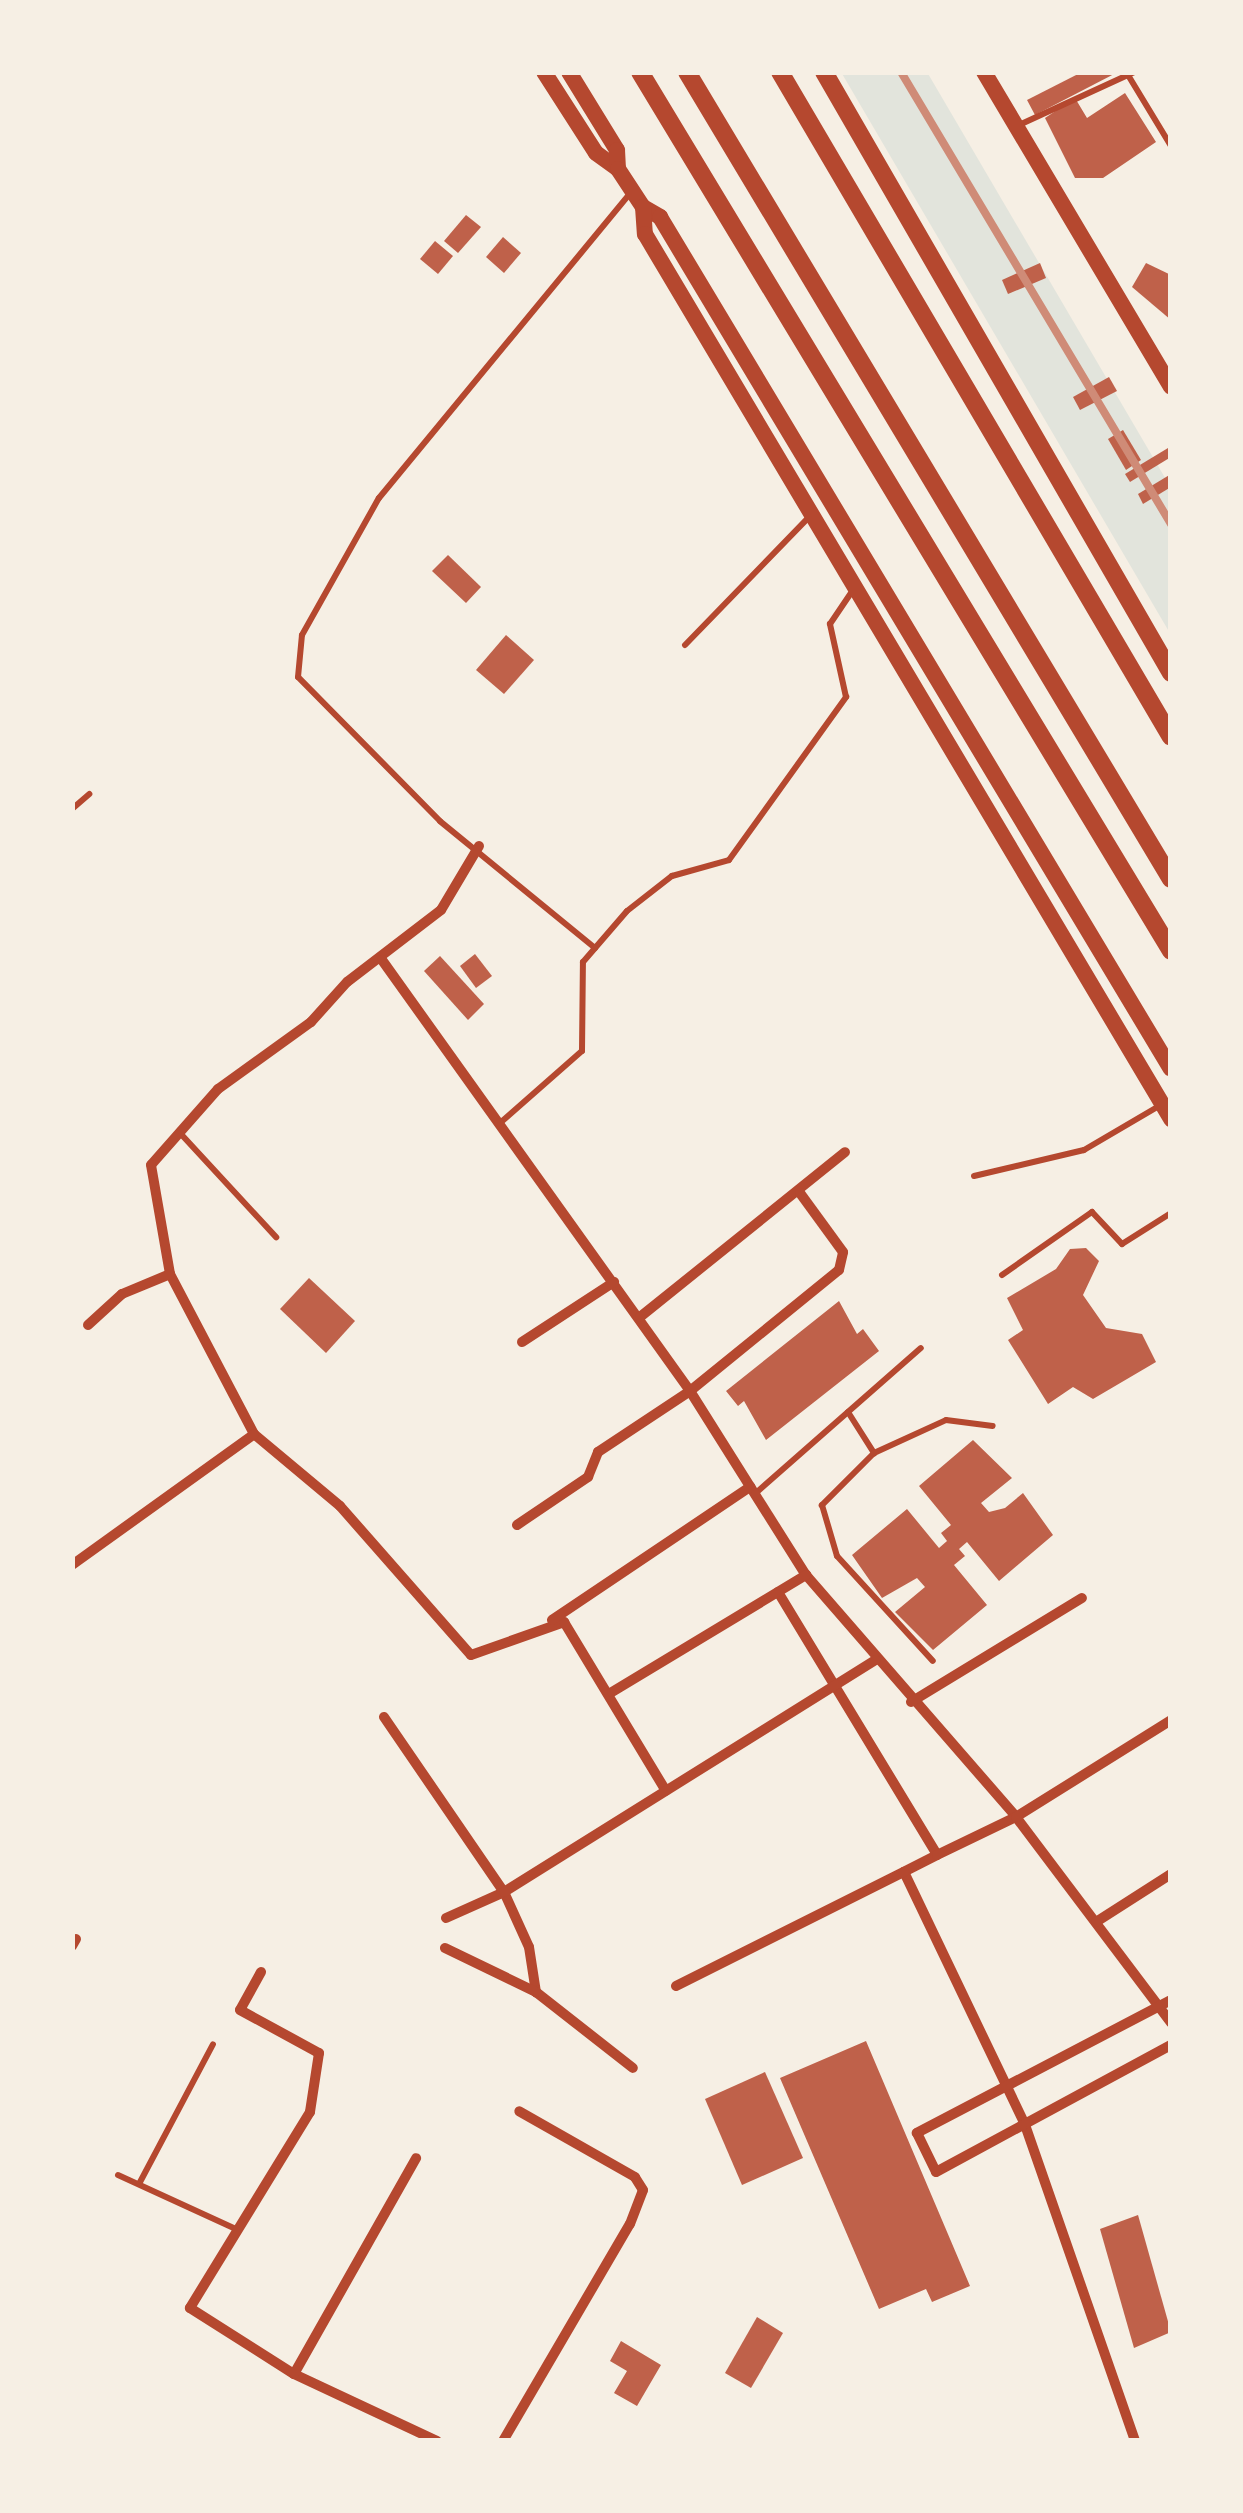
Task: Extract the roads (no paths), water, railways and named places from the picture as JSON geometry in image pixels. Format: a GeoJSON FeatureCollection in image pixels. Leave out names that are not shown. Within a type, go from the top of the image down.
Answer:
{"type":"FeatureCollection","features":[{"type":"Feature","properties":{"kind":"highway"},"geometry":{"type":"LineString","coordinates":[[640,72],[1171,951]]}},
{"type":"Feature","properties":{"kind":"highway"},"geometry":{"type":"LineString","coordinates":[[687,72],[1171,879]]}},
{"type":"Feature","properties":{"kind":"highway"},"geometry":{"type":"LineString","coordinates":[[780,72],[1171,737]]}},
{"type":"Feature","properties":{"kind":"highway"},"geometry":{"type":"LineString","coordinates":[[824,72],[1171,673]]}},
{"type":"Feature","properties":{"kind":"main road"},"geometry":{"type":"LineString","coordinates":[[544,72],[596,153],[618,170],[643,207],[660,217],[1171,1069]]}},
{"type":"Feature","properties":{"kind":"main road"},"geometry":{"type":"LineString","coordinates":[[568,72],[617,150],[618,170]]}},
{"type":"Feature","properties":{"kind":"main road"},"geometry":{"type":"LineString","coordinates":[[984,72],[1170,384]]}},
{"type":"Feature","properties":{"kind":"main road"},"geometry":{"type":"LineString","coordinates":[[643,207],[645,233],[1167,1112]]}},
{"type":"Feature","properties":{"kind":"street"},"geometry":{"type":"LineString","coordinates":[[479,847],[441,910],[218,1089],[152,1165],[170,1274],[254,1434],[340,1506],[471,1655],[489,1655],[552,1621],[752,1491]]}},
{"type":"Feature","properties":{"kind":"street"},"geometry":{"type":"LineString","coordinates":[[382,960],[691,1390],[806,1575],[874,1660],[1016,1817],[1171,2023]]}},
{"type":"Feature","properties":{"kind":"street"},"geometry":{"type":"LineString","coordinates":[[640,1317],[800,1193],[845,1151]]}},
{"type":"Feature","properties":{"kind":"street"},"geometry":{"type":"LineString","coordinates":[[517,1526],[588,1477],[598,1452],[691,1390],[844,1262],[800,1193]]}},
{"type":"Feature","properties":{"kind":"street"},"geometry":{"type":"LineString","coordinates":[[88,1325],[122,1294],[170,1274]]}},
{"type":"Feature","properties":{"kind":"street"},"geometry":{"type":"LineString","coordinates":[[522,1342],[614,1282]]}},
{"type":"Feature","properties":{"kind":"street"},"geometry":{"type":"LineString","coordinates":[[72,1565],[254,1434]]}},
{"type":"Feature","properties":{"kind":"street"},"geometry":{"type":"LineString","coordinates":[[612,1692],[806,1575]]}},
{"type":"Feature","properties":{"kind":"street"},"geometry":{"type":"LineString","coordinates":[[778,1592],[830,1689],[937,1855]]}},
{"type":"Feature","properties":{"kind":"street"},"geometry":{"type":"LineString","coordinates":[[911,1702],[1082,1598]]}},
{"type":"Feature","properties":{"kind":"street"},"geometry":{"type":"LineString","coordinates":[[552,1621],[564,1622],[612,1692],[666,1791]]}},
{"type":"Feature","properties":{"kind":"street"},"geometry":{"type":"LineString","coordinates":[[446,1918],[504,1892],[874,1660]]}},
{"type":"Feature","properties":{"kind":"street"},"geometry":{"type":"LineString","coordinates":[[384,1717],[504,1892],[529,1947],[536,1992]]}},
{"type":"Feature","properties":{"kind":"street"},"geometry":{"type":"LineString","coordinates":[[676,1986],[1016,1817],[1171,1720]]}},
{"type":"Feature","properties":{"kind":"street"},"geometry":{"type":"LineString","coordinates":[[904,1872],[1024,2122],[1135,2441]]}},
{"type":"Feature","properties":{"kind":"street"},"geometry":{"type":"LineString","coordinates":[[1096,1922],[1171,1874]]}},
{"type":"Feature","properties":{"kind":"street"},"geometry":{"type":"LineString","coordinates":[[445,1948],[536,1992],[633,2068]]}},
{"type":"Feature","properties":{"kind":"street"},"geometry":{"type":"LineString","coordinates":[[261,1972],[241,2010],[319,2053],[310,2112],[190,2308],[294,2374],[437,2441]]}},
{"type":"Feature","properties":{"kind":"street"},"geometry":{"type":"LineString","coordinates":[[1171,2000],[917,2133],[936,2172],[1171,2045]]}},
{"type":"Feature","properties":{"kind":"street"},"geometry":{"type":"LineString","coordinates":[[503,2441],[630,2224],[643,2190],[635,2177],[519,2111]]}},
{"type":"Feature","properties":{"kind":"street"},"geometry":{"type":"LineString","coordinates":[[294,2374],[416,2158]]}},
{"type":"Feature","properties":{"kind":"lane"},"geometry":{"type":"LineString","coordinates":[[1016,126],[1131,73],[1171,146]]}},
{"type":"Feature","properties":{"kind":"lane"},"geometry":{"type":"LineString","coordinates":[[595,948],[479,847],[440,821],[298,677],[302,635],[379,499],[632,191]]}},
{"type":"Feature","properties":{"kind":"lane"},"geometry":{"type":"LineString","coordinates":[[685,645],[812,514]]}},
{"type":"Feature","properties":{"kind":"lane"},"geometry":{"type":"LineString","coordinates":[[500,1124],[582,1051],[583,962],[672,876],[730,860],[845,697],[830,624],[855,587]]}},
{"type":"Feature","properties":{"kind":"lane"},"geometry":{"type":"LineString","coordinates":[[72,808],[89,794]]}},
{"type":"Feature","properties":{"kind":"lane"},"geometry":{"type":"LineString","coordinates":[[974,1176],[1084,1150],[1167,1112]]}},
{"type":"Feature","properties":{"kind":"lane"},"geometry":{"type":"LineString","coordinates":[[178,1130],[276,1237]]}},
{"type":"Feature","properties":{"kind":"lane"},"geometry":{"type":"LineString","coordinates":[[1002,1276],[1092,1212],[1122,1244],[1171,1213]]}},
{"type":"Feature","properties":{"kind":"lane"},"geometry":{"type":"LineString","coordinates":[[752,1491],[921,1348]]}},
{"type":"Feature","properties":{"kind":"lane"},"geometry":{"type":"LineString","coordinates":[[848,1412],[874,1453]]}},
{"type":"Feature","properties":{"kind":"lane"},"geometry":{"type":"LineString","coordinates":[[933,1660],[837,1556],[823,1505],[874,1453],[946,1420],[993,1426]]}},
{"type":"Feature","properties":{"kind":"lane"},"geometry":{"type":"LineString","coordinates":[[139,2184],[213,2044]]}},
{"type":"Feature","properties":{"kind":"lane"},"geometry":{"type":"LineString","coordinates":[[118,2175],[238,2230]]}},
{"type":"Feature","properties":{"kind":"railway"},"geometry":{"type":"LineString","coordinates":[[901,72],[1171,524]]}}]}
